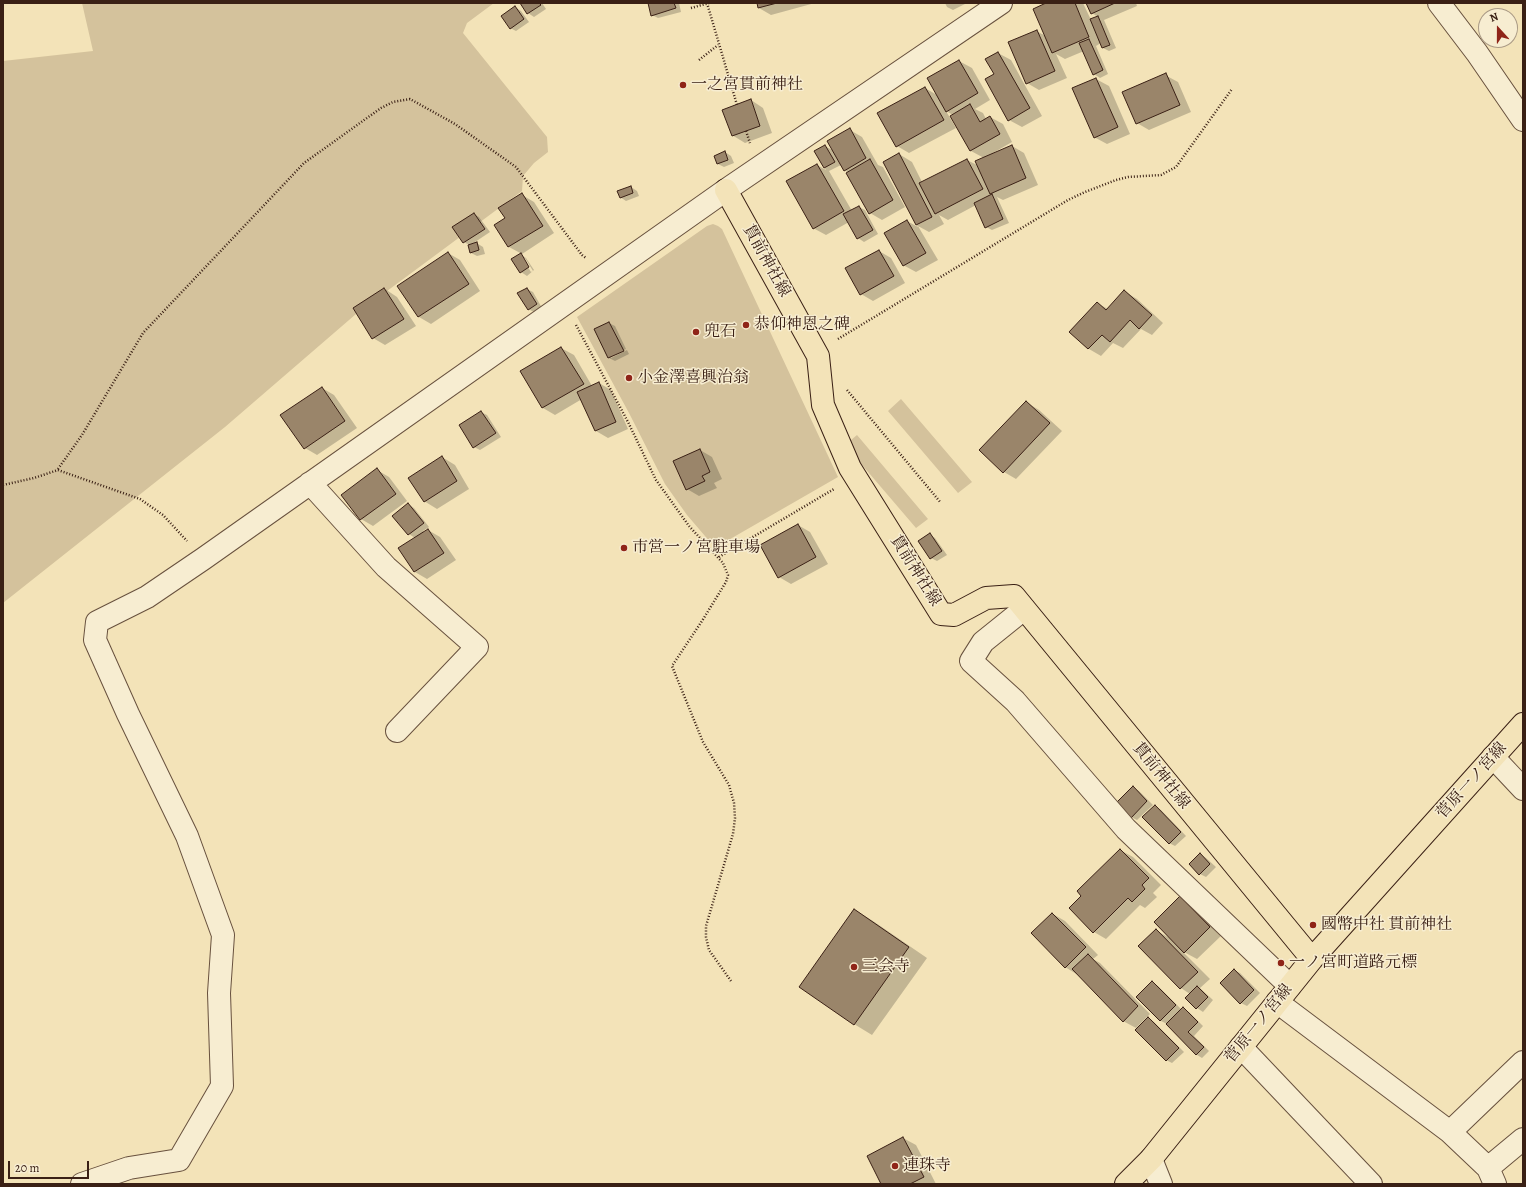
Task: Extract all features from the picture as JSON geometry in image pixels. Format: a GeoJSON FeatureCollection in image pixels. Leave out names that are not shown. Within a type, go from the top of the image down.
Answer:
{"type":"FeatureCollection","features":[{"type":"Feature","properties":{"kind":"main road","name":"貫前神社線"},"geometry":{"type":"LineString","coordinates":[[726,190],[818,356],[823,405],[850,468],[941,614],[954,615],[986,598],[1014,596],[1312,959]]}},
{"type":"Feature","properties":{"kind":"main road","name":"菅原一ノ宮線"},"geometry":{"type":"LineString","coordinates":[[1126,1184],[1152,1160],[1312,959],[1523,724]]}},
{"type":"Feature","properties":{"kind":"street"},"geometry":{"type":"LineString","coordinates":[[82,1184],[129,1168],[179,1160],[222,1086],[219,993],[223,935],[187,836],[128,714],[95,640],[98,622],[147,597],[203,559],[726,190],[1001,3]]}},
{"type":"Feature","properties":{"kind":"street"},"geometry":{"type":"LineString","coordinates":[[1439,3],[1477,53],[1523,120]]}},
{"type":"Feature","properties":{"kind":"street"},"geometry":{"type":"LineString","coordinates":[[310,483],[386,567],[477,647],[397,731]]}},
{"type":"Feature","properties":{"kind":"street"},"geometry":{"type":"LineString","coordinates":[[1024,609],[983,642],[971,661],[1015,701],[1126,829],[1283,994],[1450,1132],[1491,1176],[1523,1139]]}},
{"type":"Feature","properties":{"kind":"street"},"geometry":{"type":"LineString","coordinates":[[1493,757],[1523,789]]}},
{"type":"Feature","properties":{"kind":"street"},"geometry":{"type":"LineString","coordinates":[[1241,1048],[1371,1184]]}},
{"type":"Feature","properties":{"kind":"street"},"geometry":{"type":"LineString","coordinates":[[1450,1132],[1523,1062]]}},
{"type":"Feature","properties":{"kind":"street"},"geometry":{"type":"LineString","coordinates":[[1152,1160],[1161,1184]]}},
{"type":"Feature","properties":{"kind":"path"},"geometry":{"type":"LineString","coordinates":[[691,8],[708,3],[718,45],[737,105]]}},
{"type":"Feature","properties":{"kind":"path"},"geometry":{"type":"LineString","coordinates":[[699,60],[718,45]]}},
{"type":"Feature","properties":{"kind":"path"},"geometry":{"type":"LineString","coordinates":[[838,339],[1068,200],[1116,180],[1128,177],[1161,175],[1176,167],[1232,89]]}},
{"type":"Feature","properties":{"kind":"path"},"geometry":{"type":"LineString","coordinates":[[58,469],[82,435],[143,334],[304,163],[381,108],[393,102],[402,99],[410,99],[455,124],[516,167],[584,257],[618,266]]}},
{"type":"Feature","properties":{"kind":"path"},"geometry":{"type":"LineString","coordinates":[[564,304],[628,422],[656,480],[689,526],[719,557],[728,575],[726,582],[672,666],[703,742],[729,785],[734,803],[734,834],[706,926],[706,936],[709,950],[732,981]]}},
{"type":"Feature","properties":{"kind":"path"},"geometry":{"type":"LineString","coordinates":[[763,326],[771,322]]}},
{"type":"Feature","properties":{"kind":"path"},"geometry":{"type":"LineString","coordinates":[[871,417],[941,503]]}},
{"type":"Feature","properties":{"kind":"path"},"geometry":{"type":"LineString","coordinates":[[3,485],[34,478],[58,470],[140,500],[163,515],[203,559]]}},
{"type":"Feature","properties":{"kind":"path"},"geometry":{"type":"LineString","coordinates":[[719,557],[856,476]]}},
{"type":"Feature","properties":{"kind":"shaded area"},"geometry":{"type":"Polygon","coordinates":[[[82,3],[494,3],[467,23],[463,33],[547,137],[548,152],[534,163],[523,176],[522,191],[356,314],[225,427],[3,603],[3,61],[93,51],[82,3]]]}},
{"type":"Feature","properties":{"kind":"shaded area"},"geometry":{"type":"Polygon","coordinates":[[[713,224],[722,229],[838,477],[718,546],[711,543],[687,515],[665,484],[629,413],[577,317],[707,226],[713,224]]]}},
{"type":"Feature","properties":{"kind":"shaded area"},"geometry":{"type":"Polygon","coordinates":[[[901,399],[972,482],[958,493],[888,411],[901,399]]]}},
{"type":"Feature","properties":{"kind":"shaded area"},"geometry":{"type":"Polygon","coordinates":[[[857,435],[928,519],[916,528],[845,445],[857,435]]]}},
{"type":"Feature","properties":{"kind":"building"},"geometry":{"type":"Polygon","coordinates":[[[520,3],[539,3],[541,5],[527,14],[520,3]]]}},
{"type":"Feature","properties":{"kind":"building"},"geometry":{"type":"Polygon","coordinates":[[[648,3],[674,3],[676,8],[651,16],[648,3]]]}},
{"type":"Feature","properties":{"kind":"building"},"geometry":{"type":"Polygon","coordinates":[[[757,3],[777,3],[758,8],[757,3]]]}},
{"type":"Feature","properties":{"kind":"building"},"geometry":{"type":"Polygon","coordinates":[[[1046,3],[1075,3],[1089,37],[1052,53],[1033,9],[1046,3]]]}},
{"type":"Feature","properties":{"kind":"building"},"geometry":{"type":"Polygon","coordinates":[[[1086,3],[1115,3],[1091,14],[1086,3]]]}},
{"type":"Feature","properties":{"kind":"building"},"geometry":{"type":"Polygon","coordinates":[[[515,6],[524,19],[510,29],[501,16],[515,6]]]}},
{"type":"Feature","properties":{"kind":"building"},"geometry":{"type":"Polygon","coordinates":[[[1098,16],[1110,45],[1102,48],[1090,19],[1098,16]]]}},
{"type":"Feature","properties":{"kind":"building"},"geometry":{"type":"Polygon","coordinates":[[[1037,30],[1055,71],[1026,84],[1008,42],[1037,30]]]}},
{"type":"Feature","properties":{"kind":"building"},"geometry":{"type":"Polygon","coordinates":[[[1089,39],[1103,70],[1093,75],[1079,43],[1089,39]]]}},
{"type":"Feature","properties":{"kind":"building"},"geometry":{"type":"Polygon","coordinates":[[[998,52],[1030,108],[1008,121],[985,79],[994,74],[985,59],[998,52]]]}},
{"type":"Feature","properties":{"kind":"building"},"geometry":{"type":"Polygon","coordinates":[[[959,60],[978,93],[946,112],[927,78],[959,60]]]}},
{"type":"Feature","properties":{"kind":"building"},"geometry":{"type":"Polygon","coordinates":[[[1166,73],[1180,105],[1136,124],[1122,92],[1166,73]]]}},
{"type":"Feature","properties":{"kind":"building"},"geometry":{"type":"Polygon","coordinates":[[[1096,78],[1118,127],[1094,138],[1072,88],[1096,78]]]}},
{"type":"Feature","properties":{"kind":"building"},"geometry":{"type":"Polygon","coordinates":[[[925,87],[944,120],[896,147],[877,113],[925,87]]]}},
{"type":"Feature","properties":{"kind":"building"},"geometry":{"type":"Polygon","coordinates":[[[751,99],[760,126],[732,136],[722,110],[751,99]]]}},
{"type":"Feature","properties":{"kind":"building"},"geometry":{"type":"Polygon","coordinates":[[[970,104],[980,122],[990,116],[1000,134],[970,151],[950,116],[970,104]]]}},
{"type":"Feature","properties":{"kind":"building"},"geometry":{"type":"Polygon","coordinates":[[[850,128],[866,158],[844,171],[827,141],[850,128]]]}},
{"type":"Feature","properties":{"kind":"building"},"geometry":{"type":"Polygon","coordinates":[[[825,145],[835,162],[824,168],[814,151],[825,145]]]}},
{"type":"Feature","properties":{"kind":"building"},"geometry":{"type":"Polygon","coordinates":[[[1012,145],[1026,178],[990,194],[975,161],[1012,145]]]}},
{"type":"Feature","properties":{"kind":"building"},"geometry":{"type":"Polygon","coordinates":[[[725,151],[728,160],[717,164],[714,156],[725,151]]]}},
{"type":"Feature","properties":{"kind":"building"},"geometry":{"type":"Polygon","coordinates":[[[899,153],[932,217],[916,225],[883,162],[899,153]]]}},
{"type":"Feature","properties":{"kind":"building"},"geometry":{"type":"Polygon","coordinates":[[[870,159],[893,200],[869,214],[846,173],[870,159]]]}},
{"type":"Feature","properties":{"kind":"building"},"geometry":{"type":"Polygon","coordinates":[[[967,159],[983,189],[935,214],[919,183],[967,159]]]}},
{"type":"Feature","properties":{"kind":"building"},"geometry":{"type":"Polygon","coordinates":[[[817,164],[844,211],[813,229],[786,181],[817,164]]]}},
{"type":"Feature","properties":{"kind":"building"},"geometry":{"type":"Polygon","coordinates":[[[631,186],[633,193],[620,198],[617,191],[631,186]]]}},
{"type":"Feature","properties":{"kind":"building"},"geometry":{"type":"Polygon","coordinates":[[[522,193],[543,226],[508,247],[494,225],[505,218],[498,208],[522,193]]]}},
{"type":"Feature","properties":{"kind":"building"},"geometry":{"type":"Polygon","coordinates":[[[992,194],[1003,219],[985,228],[974,203],[992,194]]]}},
{"type":"Feature","properties":{"kind":"building"},"geometry":{"type":"Polygon","coordinates":[[[859,206],[873,230],[857,239],[843,214],[859,206]]]}},
{"type":"Feature","properties":{"kind":"building"},"geometry":{"type":"Polygon","coordinates":[[[474,213],[485,229],[463,243],[452,227],[474,213]]]}},
{"type":"Feature","properties":{"kind":"building"},"geometry":{"type":"Polygon","coordinates":[[[907,220],[926,253],[903,266],[884,233],[907,220]]]}},
{"type":"Feature","properties":{"kind":"building"},"geometry":{"type":"Polygon","coordinates":[[[477,242],[479,250],[470,253],[468,245],[477,242]]]}},
{"type":"Feature","properties":{"kind":"building"},"geometry":{"type":"Polygon","coordinates":[[[879,250],[894,276],[860,295],[845,268],[879,250]]]}},
{"type":"Feature","properties":{"kind":"building"},"geometry":{"type":"Polygon","coordinates":[[[448,252],[469,284],[418,317],[397,286],[448,252]]]}},
{"type":"Feature","properties":{"kind":"building"},"geometry":{"type":"Polygon","coordinates":[[[521,253],[529,267],[520,273],[511,259],[521,253]]]}},
{"type":"Feature","properties":{"kind":"building"},"geometry":{"type":"Polygon","coordinates":[[[384,288],[404,319],[372,339],[353,308],[384,288]]]}},
{"type":"Feature","properties":{"kind":"building"},"geometry":{"type":"Polygon","coordinates":[[[527,288],[537,304],[528,310],[517,293],[527,288]]]}},
{"type":"Feature","properties":{"kind":"building"},"geometry":{"type":"Polygon","coordinates":[[[1124,290],[1152,315],[1139,329],[1130,320],[1110,342],[1102,335],[1088,349],[1069,332],[1097,302],[1106,310],[1124,290]]]}},
{"type":"Feature","properties":{"kind":"building"},"geometry":{"type":"Polygon","coordinates":[[[609,322],[624,351],[608,358],[594,329],[609,322]]]}},
{"type":"Feature","properties":{"kind":"building"},"geometry":{"type":"Polygon","coordinates":[[[561,347],[584,384],[542,408],[520,371],[561,347]]]}},
{"type":"Feature","properties":{"kind":"building"},"geometry":{"type":"Polygon","coordinates":[[[599,382],[616,422],[595,431],[577,392],[599,382]]]}},
{"type":"Feature","properties":{"kind":"building"},"geometry":{"type":"Polygon","coordinates":[[[322,387],[345,421],[304,449],[280,415],[322,387]]]}},
{"type":"Feature","properties":{"kind":"building"},"geometry":{"type":"Polygon","coordinates":[[[1026,401],[1050,423],[1003,473],[979,450],[1026,401]]]}},
{"type":"Feature","properties":{"kind":"building"},"geometry":{"type":"Polygon","coordinates":[[[481,411],[496,433],[473,448],[459,425],[481,411]]]}},
{"type":"Feature","properties":{"kind":"building"},"geometry":{"type":"Polygon","coordinates":[[[700,449],[710,472],[702,476],[705,481],[686,490],[673,461],[700,449]]]}},
{"type":"Feature","properties":{"kind":"building"},"geometry":{"type":"Polygon","coordinates":[[[442,456],[457,481],[424,502],[408,478],[442,456]]]}},
{"type":"Feature","properties":{"kind":"building"},"geometry":{"type":"Polygon","coordinates":[[[377,468],[396,494],[360,520],[341,495],[377,468]]]}},
{"type":"Feature","properties":{"kind":"building"},"geometry":{"type":"Polygon","coordinates":[[[408,503],[424,523],[408,535],[392,516],[408,503]]]}},
{"type":"Feature","properties":{"kind":"building"},"geometry":{"type":"Polygon","coordinates":[[[798,524],[816,557],[778,578],[760,545],[798,524]]]}},
{"type":"Feature","properties":{"kind":"building"},"geometry":{"type":"Polygon","coordinates":[[[428,529],[444,553],[414,572],[398,548],[428,529]]]}},
{"type":"Feature","properties":{"kind":"building"},"geometry":{"type":"Polygon","coordinates":[[[930,533],[942,551],[930,559],[918,541],[930,533]]]}},
{"type":"Feature","properties":{"kind":"building"},"geometry":{"type":"Polygon","coordinates":[[[1133,786],[1147,801],[1131,818],[1116,803],[1133,786]]]}},
{"type":"Feature","properties":{"kind":"building"},"geometry":{"type":"Polygon","coordinates":[[[1155,805],[1181,832],[1169,844],[1142,817],[1155,805]]]}},
{"type":"Feature","properties":{"kind":"building"},"geometry":{"type":"Polygon","coordinates":[[[1120,849],[1149,878],[1142,885],[1145,889],[1132,902],[1128,898],[1093,933],[1069,908],[1081,896],[1077,891],[1120,849]]]}},
{"type":"Feature","properties":{"kind":"building"},"geometry":{"type":"Polygon","coordinates":[[[1200,853],[1210,864],[1199,875],[1189,864],[1200,853]]]}},
{"type":"Feature","properties":{"kind":"building"},"geometry":{"type":"Polygon","coordinates":[[[1180,896],[1210,927],[1184,953],[1154,922],[1180,896]]]}},
{"type":"Feature","properties":{"kind":"building","name":"三会寺"},"geometry":{"type":"Polygon","coordinates":[[[854,909],[909,947],[854,1025],[799,987],[854,909]]]}},
{"type":"Feature","properties":{"kind":"building"},"geometry":{"type":"Polygon","coordinates":[[[1052,913],[1086,947],[1065,968],[1031,933],[1052,913]]]}},
{"type":"Feature","properties":{"kind":"building"},"geometry":{"type":"Polygon","coordinates":[[[1156,929],[1198,972],[1180,989],[1138,946],[1156,929]]]}},
{"type":"Feature","properties":{"kind":"building"},"geometry":{"type":"Polygon","coordinates":[[[1088,954],[1138,1006],[1123,1022],[1072,969],[1088,954]]]}},
{"type":"Feature","properties":{"kind":"building"},"geometry":{"type":"Polygon","coordinates":[[[1234,969],[1254,990],[1240,1004],[1220,983],[1234,969]]]}},
{"type":"Feature","properties":{"kind":"building"},"geometry":{"type":"Polygon","coordinates":[[[1152,981],[1176,1005],[1160,1021],[1136,997],[1152,981]]]}},
{"type":"Feature","properties":{"kind":"building"},"geometry":{"type":"Polygon","coordinates":[[[1197,986],[1208,997],[1196,1009],[1185,998],[1197,986]]]}},
{"type":"Feature","properties":{"kind":"building"},"geometry":{"type":"Polygon","coordinates":[[[1183,1007],[1198,1022],[1188,1032],[1204,1047],[1196,1055],[1166,1024],[1183,1007]]]}},
{"type":"Feature","properties":{"kind":"building"},"geometry":{"type":"Polygon","coordinates":[[[1148,1017],[1179,1048],[1166,1061],[1135,1030],[1148,1017]]]}},
{"type":"Feature","properties":{"kind":"building","name":"連珠寺"},"geometry":{"type":"Polygon","coordinates":[[[903,1137],[924,1177],[910,1184],[881,1184],[867,1156],[903,1137]]]}},
{"type":"Feature","properties":{"kind":"place","name":"一之宮貫前神社"},"geometry":{"type":"Point","coordinates":[683,85]}},
{"type":"Feature","properties":{"kind":"place","name":"恭仰神恩之碑"},"geometry":{"type":"Point","coordinates":[746,325]}},
{"type":"Feature","properties":{"kind":"place","name":"兜石"},"geometry":{"type":"Point","coordinates":[696,332]}},
{"type":"Feature","properties":{"kind":"place","name":"小金澤喜興治翁"},"geometry":{"type":"Point","coordinates":[629,378]}},
{"type":"Feature","properties":{"kind":"place","name":"市営一ノ宮駐車場"},"geometry":{"type":"Point","coordinates":[624,548]}},
{"type":"Feature","properties":{"kind":"place","name":"國幣中社 貫前神社"},"geometry":{"type":"Point","coordinates":[1313,925]}},
{"type":"Feature","properties":{"kind":"place","name":"一ノ宮町道路元標"},"geometry":{"type":"Point","coordinates":[1281,963]}},
{"type":"Feature","properties":{"kind":"place","name":"三会寺"},"geometry":{"type":"Point","coordinates":[854,967]}},
{"type":"Feature","properties":{"kind":"place","name":"連珠寺"},"geometry":{"type":"Point","coordinates":[895,1166]}}]}
